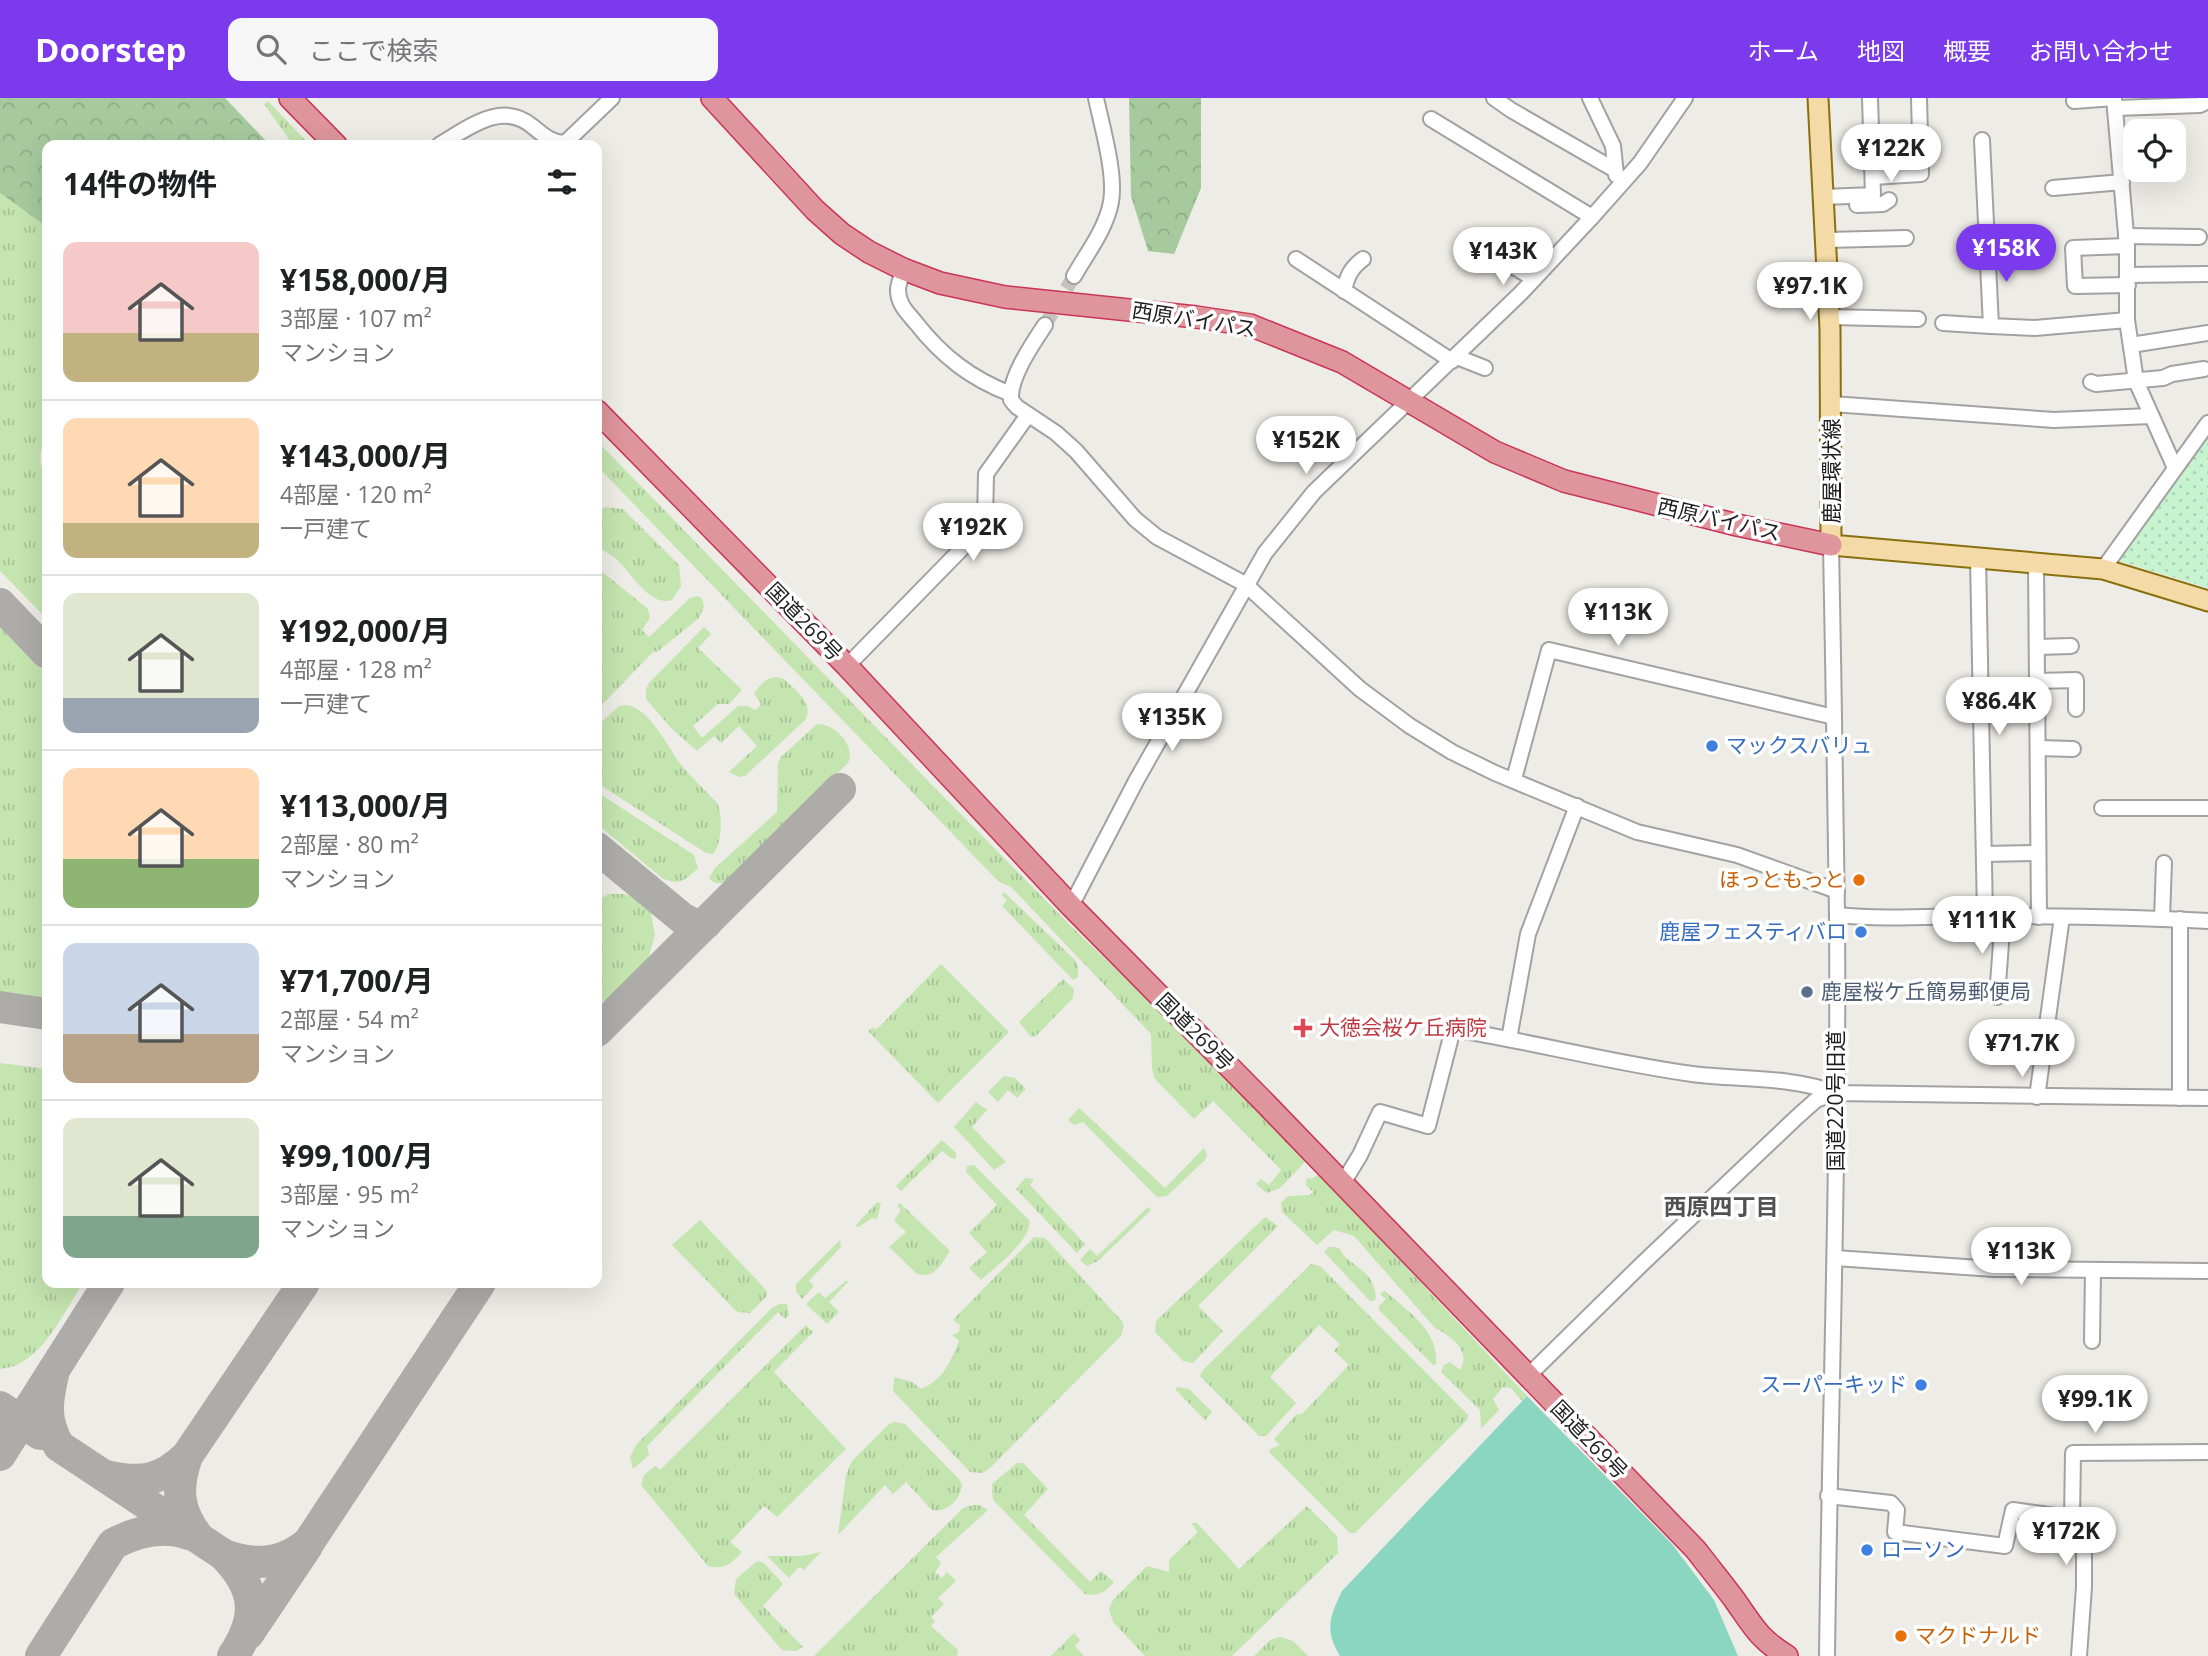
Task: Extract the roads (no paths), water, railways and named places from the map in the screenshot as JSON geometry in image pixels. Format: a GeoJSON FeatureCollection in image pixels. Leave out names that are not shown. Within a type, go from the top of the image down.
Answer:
{"type":"FeatureCollection","features":[{"type":"Feature","properties":{"kind":"highway"},"geometry":{"type":"LineString","coordinates":[[290,98],[332,140]]}},
{"type":"Feature","properties":{"kind":"highway","name":"西原バイパス"},"geometry":{"type":"LineString","coordinates":[[712,98],[815,210],[869,253],[904,269],[940,283],[1005,297],[1250,325],[1342,362],[1409,404],[1495,452],[1564,481],[1725,522],[1831,545]]}},
{"type":"Feature","properties":{"kind":"highway","name":"国道269号"},"geometry":{"type":"LineString","coordinates":[[602,416],[847,666],[1071,906],[1343,1183],[1696,1550],[1756,1633],[1787,1656]]}},
{"type":"Feature","properties":{"kind":"main road","name":"鹿屋環状線"},"geometry":{"type":"LineString","coordinates":[[1818,98],[1830,317],[1831,545],[2103,569],[2208,601]]}},
{"type":"Feature","properties":{"kind":"street"},"geometry":{"type":"LineString","coordinates":[[568,140],[612,98]]}},
{"type":"Feature","properties":{"kind":"street"},"geometry":{"type":"LineString","coordinates":[[1074,276],[1102,229],[1111,203],[1112,184],[1096,98]]}},
{"type":"Feature","properties":{"kind":"street"},"geometry":{"type":"LineString","coordinates":[[1494,98],[1615,170]]}},
{"type":"Feature","properties":{"kind":"street"},"geometry":{"type":"LineString","coordinates":[[1590,98],[1613,146],[1617,187]]}},
{"type":"Feature","properties":{"kind":"street"},"geometry":{"type":"LineString","coordinates":[[1071,906],[1136,781],[1245,584],[1265,553],[1314,492],[1455,359],[1592,217],[1640,163],[1685,98]]}},
{"type":"Feature","properties":{"kind":"street"},"geometry":{"type":"LineString","coordinates":[[1824,202],[1873,195],[1870,98]]}},
{"type":"Feature","properties":{"kind":"street"},"geometry":{"type":"LineString","coordinates":[[1873,177],[1921,174],[1919,98]]}},
{"type":"Feature","properties":{"kind":"street"},"geometry":{"type":"LineString","coordinates":[[2074,101],[2200,105],[2208,101]]}},
{"type":"Feature","properties":{"kind":"street"},"geometry":{"type":"LineString","coordinates":[[2115,102],[2126,241],[2127,320],[2136,381],[2175,468]]}},
{"type":"Feature","properties":{"kind":"street"},"geometry":{"type":"LineString","coordinates":[[448,140],[493,115],[506,115],[525,120],[551,140]]}},
{"type":"Feature","properties":{"kind":"street"},"geometry":{"type":"LineString","coordinates":[[1431,119],[1592,217]]}},
{"type":"Feature","properties":{"kind":"street"},"geometry":{"type":"LineString","coordinates":[[1982,140],[1991,326]]}},
{"type":"Feature","properties":{"kind":"street"},"geometry":{"type":"LineString","coordinates":[[2053,188],[2122,183]]}},
{"type":"Feature","properties":{"kind":"street"},"geometry":{"type":"LineString","coordinates":[[1824,202],[1884,204],[1889,200]]}},
{"type":"Feature","properties":{"kind":"street"},"geometry":{"type":"LineString","coordinates":[[2199,237],[2067,248],[2075,292],[2128,280],[2208,274]]}},
{"type":"Feature","properties":{"kind":"street"},"geometry":{"type":"LineString","coordinates":[[1827,240],[1906,238]]}},
{"type":"Feature","properties":{"kind":"street"},"geometry":{"type":"LineString","coordinates":[[1479,246],[1534,279]]}},
{"type":"Feature","properties":{"kind":"street"},"geometry":{"type":"LineString","coordinates":[[1987,251],[2019,249]]}},
{"type":"Feature","properties":{"kind":"street"},"geometry":{"type":"LineString","coordinates":[[1296,259],[1455,359],[1485,368]]}},
{"type":"Feature","properties":{"kind":"street"},"geometry":{"type":"LineString","coordinates":[[1344,291],[1347,276],[1363,259]]}},
{"type":"Feature","properties":{"kind":"street"},"geometry":{"type":"LineString","coordinates":[[904,269],[898,290],[902,306],[931,344],[970,375],[1010,394]]}},
{"type":"Feature","properties":{"kind":"street"},"geometry":{"type":"LineString","coordinates":[[1830,317],[1918,319]]}},
{"type":"Feature","properties":{"kind":"street"},"geometry":{"type":"LineString","coordinates":[[1943,323],[2035,328],[2127,320]]}},
{"type":"Feature","properties":{"kind":"street"},"geometry":{"type":"LineString","coordinates":[[1045,325],[1025,359],[1010,394],[1017,407],[1056,433],[1135,519],[1157,537],[1245,584],[1360,689],[1410,726],[1452,752],[1637,832],[1737,855],[1837,891]]}},
{"type":"Feature","properties":{"kind":"street"},"geometry":{"type":"LineString","coordinates":[[2131,345],[2208,332]]}},
{"type":"Feature","properties":{"kind":"street"},"geometry":{"type":"LineString","coordinates":[[2091,382],[2096,384],[2136,381],[2204,369]]}},
{"type":"Feature","properties":{"kind":"street"},"geometry":{"type":"LineString","coordinates":[[1832,404],[2054,421],[2151,416]]}},
{"type":"Feature","properties":{"kind":"street"},"geometry":{"type":"LineString","coordinates":[[847,666],[980,530],[985,521],[986,474],[1028,415]]}},
{"type":"Feature","properties":{"kind":"street"},"geometry":{"type":"LineString","coordinates":[[2103,569],[2208,423]]}},
{"type":"Feature","properties":{"kind":"street","name":"国道220号旧道"},"geometry":{"type":"LineString","coordinates":[[1827,1656],[1828,1496],[1835,1258],[1837,915],[1831,545]]}},
{"type":"Feature","properties":{"kind":"street"},"geometry":{"type":"LineString","coordinates":[[1978,558],[1985,916]]}},
{"type":"Feature","properties":{"kind":"street"},"geometry":{"type":"LineString","coordinates":[[2036,564],[2039,917]]}},
{"type":"Feature","properties":{"kind":"street"},"geometry":{"type":"LineString","coordinates":[[2037,647],[2071,646]]}},
{"type":"Feature","properties":{"kind":"street"},"geometry":{"type":"LineString","coordinates":[[1514,779],[1549,650],[1834,717]]}},
{"type":"Feature","properties":{"kind":"street"},"geometry":{"type":"LineString","coordinates":[[2037,681],[2076,680],[2076,709]]}},
{"type":"Feature","properties":{"kind":"street"},"geometry":{"type":"LineString","coordinates":[[2038,748],[2073,749]]}},
{"type":"Feature","properties":{"kind":"street"},"geometry":{"type":"LineString","coordinates":[[1508,1038],[1528,934],[1577,806]]}},
{"type":"Feature","properties":{"kind":"street"},"geometry":{"type":"LineString","coordinates":[[2102,808],[2208,808]]}},
{"type":"Feature","properties":{"kind":"street"},"geometry":{"type":"LineString","coordinates":[[1984,854],[2038,853]]}},
{"type":"Feature","properties":{"kind":"street"},"geometry":{"type":"LineString","coordinates":[[2162,918],[2164,863]]}},
{"type":"Feature","properties":{"kind":"street"},"geometry":{"type":"LineString","coordinates":[[1837,915],[1869,918],[1985,916],[2208,920]]}},
{"type":"Feature","properties":{"kind":"street"},"geometry":{"type":"LineString","coordinates":[[1997,997],[2003,917]]}},
{"type":"Feature","properties":{"kind":"street"},"geometry":{"type":"LineString","coordinates":[[2037,1097],[2062,917]]}},
{"type":"Feature","properties":{"kind":"street"},"geometry":{"type":"LineString","coordinates":[[2180,919],[2180,1098]]}},
{"type":"Feature","properties":{"kind":"street"},"geometry":{"type":"LineString","coordinates":[[1343,1183],[1360,1155],[1380,1112],[1429,1126],[1454,1029],[1639,1066],[1813,1085],[1835,1093],[2208,1098]]}},
{"type":"Feature","properties":{"kind":"street"},"geometry":{"type":"LineString","coordinates":[[1528,1376],[1807,1108],[1816,1100],[1835,1093]]}},
{"type":"Feature","properties":{"kind":"street"},"geometry":{"type":"LineString","coordinates":[[1835,1258],[1994,1269],[2208,1271]]}},
{"type":"Feature","properties":{"kind":"street"},"geometry":{"type":"LineString","coordinates":[[2092,1341],[2093,1270]]}},
{"type":"Feature","properties":{"kind":"street"},"geometry":{"type":"LineString","coordinates":[[2073,1519],[2073,1453],[2208,1452]]}},
{"type":"Feature","properties":{"kind":"street"},"geometry":{"type":"LineString","coordinates":[[1828,1496],[1891,1503],[1897,1510],[1895,1532],[2005,1546],[2013,1510],[2084,1520],[2084,1587],[2079,1656]]}},
{"type":"Feature","properties":{"kind":"tunnel"},"geometry":{"type":"LineString","coordinates":[[1045,325],[1074,276]]}},
{"type":"Feature","properties":{"kind":"place","name":"マックスバリュ"},"geometry":{"type":"Point","coordinates":[1712,746]}},
{"type":"Feature","properties":{"kind":"place","name":"ほっともっと"},"geometry":{"type":"Point","coordinates":[1859,880]}},
{"type":"Feature","properties":{"kind":"place","name":"鹿屋フェスティバロ"},"geometry":{"type":"Point","coordinates":[1861,932]}},
{"type":"Feature","properties":{"kind":"place","name":"鹿屋桜ケ丘簡易郵便局"},"geometry":{"type":"Point","coordinates":[1807,992]}},
{"type":"Feature","properties":{"kind":"place","name":"大徳会桜ケ丘病院"},"geometry":{"type":"Point","coordinates":[1303,1028]}},
{"type":"Feature","properties":{"kind":"place","name":"スーパーキッド"},"geometry":{"type":"Point","coordinates":[1921,1385]}},
{"type":"Feature","properties":{"kind":"place","name":"ローソン"},"geometry":{"type":"Point","coordinates":[1867,1550]}},
{"type":"Feature","properties":{"kind":"place","name":"マクドナルド"},"geometry":{"type":"Point","coordinates":[1901,1636]}},
{"type":"Feature","properties":{"kind":"district","name":"西原四丁目"},"geometry":{"type":"Point","coordinates":[1721,1207]}}]}
